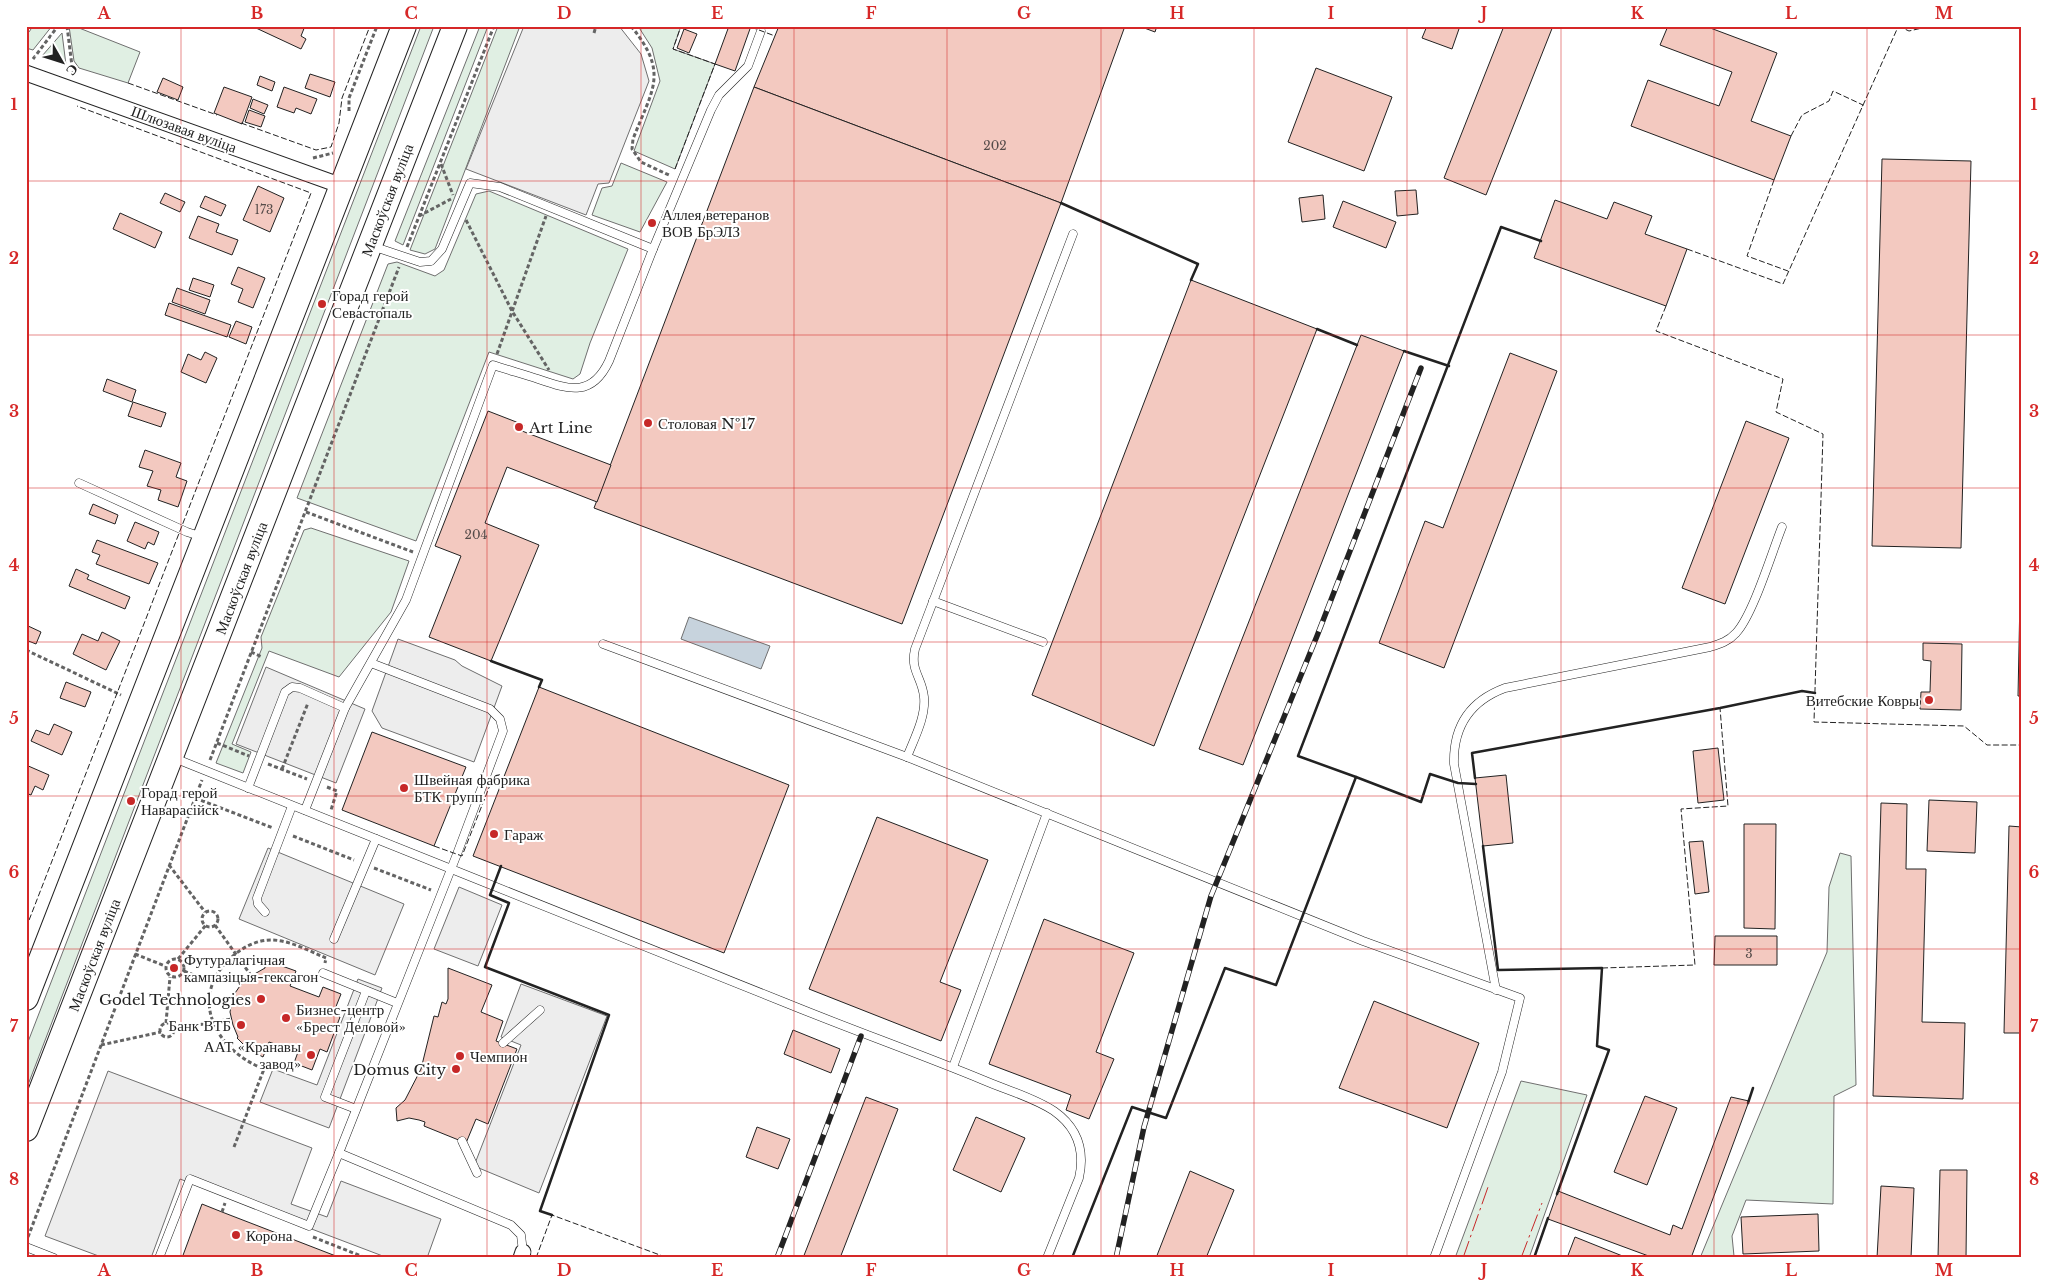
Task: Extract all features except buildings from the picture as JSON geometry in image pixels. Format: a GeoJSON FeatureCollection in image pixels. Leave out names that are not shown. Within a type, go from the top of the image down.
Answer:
{"type":"FeatureCollection","features":[{"type":"Feature","properties":{"kind":"main road"},"geometry":{"type":"LineString","coordinates":[[26,998],[205,537],[333,184],[404,26]]}},
{"type":"Feature","properties":{"kind":"main road","name":"Маскоўская вуліца"},"geometry":{"type":"LineString","coordinates":[[26,1129],[172,758],[455,26]]}},
{"type":"Feature","properties":{"kind":"street","name":"Шлюзавая вуліца"},"geometry":{"type":"LineString","coordinates":[[26,73],[333,184]]}},
{"type":"Feature","properties":{"kind":"lane"},"geometry":{"type":"LineString","coordinates":[[305,810],[345,708],[406,600],[493,365],[559,387],[584,387],[592,383],[605,369],[652,249],[711,110],[720,95],[748,66],[762,31]]}},
{"type":"Feature","properties":{"kind":"lane"},"geometry":{"type":"LineString","coordinates":[[370,246],[426,262],[435,258],[442,249],[470,182],[495,186],[550,206],[652,249]]}},
{"type":"Feature","properties":{"kind":"lane"},"geometry":{"type":"LineString","coordinates":[[907,757],[921,720],[924,700],[916,675],[913,657],[1073,234]]}},
{"type":"Feature","properties":{"kind":"lane"},"geometry":{"type":"LineString","coordinates":[[79,483],[187,532],[205,537]]}},
{"type":"Feature","properties":{"kind":"lane"},"geometry":{"type":"LineString","coordinates":[[1496,990],[1454,764],[1455,739],[1468,712],[1491,693],[1505,688],[1710,648],[1729,639],[1737,632],[1747,616],[1782,527]]}},
{"type":"Feature","properties":{"kind":"lane"},"geometry":{"type":"LineString","coordinates":[[934,601],[1043,642]]}},
{"type":"Feature","properties":{"kind":"lane"},"geometry":{"type":"LineString","coordinates":[[602,644],[907,757],[1363,941],[1520,998],[1502,1072],[1434,1258]]}},
{"type":"Feature","properties":{"kind":"lane"},"geometry":{"type":"LineString","coordinates":[[159,1258],[190,1178],[309,1226],[502,736],[500,719],[490,709],[371,663]]}},
{"type":"Feature","properties":{"kind":"lane"},"geometry":{"type":"LineString","coordinates":[[248,788],[285,692],[296,687],[345,708]]}},
{"type":"Feature","properties":{"kind":"lane"},"geometry":{"type":"LineString","coordinates":[[172,758],[792,1006],[953,1068],[1053,1111],[1072,1128],[1082,1153],[1079,1178],[1048,1258]]}},
{"type":"Feature","properties":{"kind":"lane"},"geometry":{"type":"LineString","coordinates":[[265,912],[259,908],[257,898],[292,806]]}},
{"type":"Feature","properties":{"kind":"lane"},"geometry":{"type":"LineString","coordinates":[[953,1068],[1047,813]]}},
{"type":"Feature","properties":{"kind":"lane"},"geometry":{"type":"LineString","coordinates":[[334,939],[376,839]]}},
{"type":"Feature","properties":{"kind":"lane"},"geometry":{"type":"LineString","coordinates":[[323,974],[397,1003]]}},
{"type":"Feature","properties":{"kind":"lane"},"geometry":{"type":"LineString","coordinates":[[356,1109],[325,1097],[366,991]]}},
{"type":"Feature","properties":{"kind":"lane"},"geometry":{"type":"LineString","coordinates":[[503,1043],[540,1010]]}},
{"type":"Feature","properties":{"kind":"lane"},"geometry":{"type":"LineString","coordinates":[[462,1141],[477,1173]]}},
{"type":"Feature","properties":{"kind":"lane"},"geometry":{"type":"LineString","coordinates":[[338,1153],[511,1225],[521,1234],[522,1255]]}},
{"type":"Feature","properties":{"kind":"lane"},"geometry":{"type":"LineString","coordinates":[[26,1246],[54,1258]]}},
{"type":"Feature","properties":{"kind":"path"},"geometry":{"type":"LineString","coordinates":[[41,62],[33,59],[58,26]]}},
{"type":"Feature","properties":{"kind":"path"},"geometry":{"type":"LineString","coordinates":[[66,71],[74,74],[67,26]]}},
{"type":"Feature","properties":{"kind":"path"},"geometry":{"type":"LineString","coordinates":[[348,116],[350,98],[376,26]]}},
{"type":"Feature","properties":{"kind":"path"},"geometry":{"type":"LineString","coordinates":[[26,1242],[403,256],[494,26]]}},
{"type":"Feature","properties":{"kind":"path"},"geometry":{"type":"LineString","coordinates":[[594,33],[596,26]]}},
{"type":"Feature","properties":{"kind":"path"},"geometry":{"type":"LineString","coordinates":[[631,26],[648,50],[654,66],[655,76],[633,138],[632,149],[641,162],[671,176]]}},
{"type":"Feature","properties":{"kind":"path"},"geometry":{"type":"LineString","coordinates":[[333,184],[335,152]]}},
{"type":"Feature","properties":{"kind":"path"},"geometry":{"type":"LineString","coordinates":[[440,163],[454,198],[512,311],[559,387]]}},
{"type":"Feature","properties":{"kind":"path"},"geometry":{"type":"LineString","coordinates":[[419,216],[454,198]]}},
{"type":"Feature","properties":{"kind":"path"},"geometry":{"type":"LineString","coordinates":[[493,365],[550,206]]}},
{"type":"Feature","properties":{"kind":"path"},"geometry":{"type":"LineString","coordinates":[[306,512],[417,554]]}},
{"type":"Feature","properties":{"kind":"path"},"geometry":{"type":"LineString","coordinates":[[26,650],[122,695]]}},
{"type":"Feature","properties":{"kind":"path"},"geometry":{"type":"LineString","coordinates":[[251,652],[262,657]]}},
{"type":"Feature","properties":{"kind":"path"},"geometry":{"type":"LineString","coordinates":[[282,769],[312,693]]}},
{"type":"Feature","properties":{"kind":"path"},"geometry":{"type":"LineString","coordinates":[[217,743],[338,791],[330,813]]}},
{"type":"Feature","properties":{"kind":"path"},"geometry":{"type":"LineString","coordinates":[[195,798],[440,894]]}},
{"type":"Feature","properties":{"kind":"path"},"geometry":{"type":"LineString","coordinates":[[169,865],[206,912]]}},
{"type":"Feature","properties":{"kind":"path"},"geometry":{"type":"LineString","coordinates":[[206,912],[214,911],[218,915],[215,925]]}},
{"type":"Feature","properties":{"kind":"path"},"geometry":{"type":"LineString","coordinates":[[206,912],[202,919],[206,925]]}},
{"type":"Feature","properties":{"kind":"path"},"geometry":{"type":"LineString","coordinates":[[206,925],[215,925]]}},
{"type":"Feature","properties":{"kind":"path"},"geometry":{"type":"LineString","coordinates":[[178,960],[206,925]]}},
{"type":"Feature","properties":{"kind":"path"},"geometry":{"type":"LineString","coordinates":[[215,925],[250,974]]}},
{"type":"Feature","properties":{"kind":"path"},"geometry":{"type":"LineString","coordinates":[[234,1147],[264,1069],[238,1056],[222,1040],[212,1021],[210,1003],[213,982],[222,966],[236,953],[261,941],[280,941],[326,958],[323,974]]}},
{"type":"Feature","properties":{"kind":"path"},"geometry":{"type":"LineString","coordinates":[[135,954],[166,966]]}},
{"type":"Feature","properties":{"kind":"path"},"geometry":{"type":"LineString","coordinates":[[170,977],[180,976],[184,971],[184,966],[178,960],[172,960],[166,966],[166,972],[170,977],[166,1023],[161,1027],[163,1036],[170,1037],[175,1029],[231,1019]]}},
{"type":"Feature","properties":{"kind":"path"},"geometry":{"type":"LineString","coordinates":[[184,971],[213,982]]}},
{"type":"Feature","properties":{"kind":"path"},"geometry":{"type":"LineString","coordinates":[[166,1023],[171,1024],[175,1029]]}},
{"type":"Feature","properties":{"kind":"path"},"geometry":{"type":"LineString","coordinates":[[101,1046],[161,1032]]}},
{"type":"Feature","properties":{"kind":"green space"},"geometry":{"type":"Polygon","coordinates":[[[33,26],[52,26],[33,50],[26,48],[26,30],[29,32],[33,26]]]}},
{"type":"Feature","properties":{"kind":"green space"},"geometry":{"type":"Polygon","coordinates":[[[69,26],[74,26],[140,52],[128,83],[79,68],[74,61],[69,26]]]}},
{"type":"Feature","properties":{"kind":"green space"},"geometry":{"type":"Polygon","coordinates":[[[421,26],[434,26],[26,1090],[26,1047],[421,26]]]}},
{"type":"Feature","properties":{"kind":"green space"},"geometry":{"type":"Polygon","coordinates":[[[480,26],[488,26],[403,245],[395,241],[480,26]]]}},
{"type":"Feature","properties":{"kind":"green space"},"geometry":{"type":"Polygon","coordinates":[[[498,26],[520,26],[435,249],[425,254],[410,250],[498,26]]]}},
{"type":"Feature","properties":{"kind":"green space"},"geometry":{"type":"Polygon","coordinates":[[[638,26],[681,26],[673,49],[715,64],[675,169],[634,151],[660,81],[652,48],[638,26]]]}},
{"type":"Feature","properties":{"kind":"green space"},"geometry":{"type":"Polygon","coordinates":[[[62,33],[66,65],[42,56],[62,33]]]}},
{"type":"Feature","properties":{"kind":"green space"},"geometry":{"type":"Polygon","coordinates":[[[621,163],[667,182],[640,232],[592,215],[602,188],[612,186],[621,163]]]}},
{"type":"Feature","properties":{"kind":"green space"},"geometry":{"type":"Polygon","coordinates":[[[489,191],[628,249],[590,343],[580,374],[573,379],[489,352],[416,541],[297,498],[388,264],[397,262],[435,276],[444,270],[476,194],[489,191]]]}},
{"type":"Feature","properties":{"kind":"green space"},"geometry":{"type":"Polygon","coordinates":[[[311,528],[409,561],[391,612],[339,677],[269,651],[232,744],[251,752],[243,773],[216,763],[262,648],[261,637],[304,530],[311,528]]]}},
{"type":"Feature","properties":{"kind":"green space"},"geometry":{"type":"Polygon","coordinates":[[[1840,853],[1851,856],[1856,1085],[1834,1096],[1833,1204],[1746,1200],[1732,1236],[1734,1256],[1700,1258],[1827,952],[1829,887],[1840,853]]]}},
{"type":"Feature","properties":{"kind":"green space"},"geometry":{"type":"Polygon","coordinates":[[[1521,1081],[1587,1095],[1529,1258],[1455,1258],[1521,1081]]]}},
{"type":"Feature","properties":{"kind":"shaded area"},"geometry":{"type":"Polygon","coordinates":[[[524,26],[619,26],[641,54],[649,81],[609,183],[598,184],[586,215],[466,169],[524,26]]]}},
{"type":"Feature","properties":{"kind":"shaded area"},"geometry":{"type":"Polygon","coordinates":[[[689,617],[770,646],[761,669],[681,639],[689,617]]]}},
{"type":"Feature","properties":{"kind":"shaded area"},"geometry":{"type":"Polygon","coordinates":[[[398,639],[455,660],[462,666],[502,686],[474,762],[382,728],[372,711],[398,639]]]}},
{"type":"Feature","properties":{"kind":"shaded area"},"geometry":{"type":"Polygon","coordinates":[[[266,667],[365,709],[336,783],[236,744],[266,667]]]}},
{"type":"Feature","properties":{"kind":"shaded area"},"geometry":{"type":"Polygon","coordinates":[[[268,848],[404,904],[375,975],[239,919],[268,848]]]}},
{"type":"Feature","properties":{"kind":"shaded area"},"geometry":{"type":"Polygon","coordinates":[[[459,887],[502,905],[478,966],[434,949],[459,887]]]}},
{"type":"Feature","properties":{"kind":"shaded area"},"geometry":{"type":"Polygon","coordinates":[[[358,979],[382,988],[329,1128],[260,1102],[273,1069],[317,1085],[358,979]]]}},
{"type":"Feature","properties":{"kind":"shaded area"},"geometry":{"type":"Polygon","coordinates":[[[521,984],[607,1016],[539,1193],[474,1166],[521,1045],[501,1037],[521,984]]]}},
{"type":"Feature","properties":{"kind":"shaded area"},"geometry":{"type":"Polygon","coordinates":[[[108,1071],[312,1148],[291,1204],[327,1217],[341,1181],[441,1219],[427,1258],[388,1258],[180,1179],[151,1258],[104,1258],[45,1236],[108,1071]]]}},
{"type":"Feature","properties":{"kind":"railway"},"geometry":{"type":"LineString","coordinates":[[1116,1258],[1144,1127],[1211,896],[1317,636],[1421,368]]}},
{"type":"Feature","properties":{"kind":"railway"},"geometry":{"type":"LineString","coordinates":[[777,1258],[861,1036]]}},
{"type":"Feature","properties":{"kind":"fence"},"geometry":{"type":"LineString","coordinates":[[241,123],[316,150],[331,147],[339,123],[342,98],[370,26]]}},
{"type":"Feature","properties":{"kind":"fence"},"geometry":{"type":"LineString","coordinates":[[675,169],[715,64],[673,49],[681,26]]}},
{"type":"Feature","properties":{"kind":"fence"},"geometry":{"type":"LineString","coordinates":[[1898,26],[1909,31],[1931,26]]}},
{"type":"Feature","properties":{"kind":"fence"},"geometry":{"type":"LineString","coordinates":[[751,27],[775,36]]}},
{"type":"Feature","properties":{"kind":"fence"},"geometry":{"type":"LineString","coordinates":[[1687,249],[1783,284],[1898,27]]}},
{"type":"Feature","properties":{"kind":"fence"},"geometry":{"type":"LineString","coordinates":[[128,83],[217,115]]}},
{"type":"Feature","properties":{"kind":"fence"},"geometry":{"type":"LineString","coordinates":[[1791,136],[1802,115],[1829,101],[1833,91],[1863,105],[1862,107]]}},
{"type":"Feature","properties":{"kind":"fence"},"geometry":{"type":"LineString","coordinates":[[26,928],[311,193],[77,106]]}},
{"type":"Feature","properties":{"kind":"fence"},"geometry":{"type":"LineString","coordinates":[[1774,180],[1747,256],[1788,271]]}},
{"type":"Feature","properties":{"kind":"fence"},"geometry":{"type":"LineString","coordinates":[[1666,306],[1656,331],[1783,379],[1776,412],[1823,434],[1814,722],[1964,726],[1987,745],[2022,745]]}},
{"type":"Feature","properties":{"kind":"fence"},"geometry":{"type":"LineString","coordinates":[[1602,968],[1695,965],[1681,809],[1728,806],[1720,708]]}},
{"type":"Feature","properties":{"kind":"fence"},"geometry":{"type":"LineString","coordinates":[[434,846],[462,856],[494,775],[504,778]]}},
{"type":"Feature","properties":{"kind":"fence"},"geometry":{"type":"LineString","coordinates":[[536,1258],[552,1215],[668,1258]]}},
{"type":"Feature","properties":{"kind":"wall"},"geometry":{"type":"LineString","coordinates":[[1061,203],[1198,264],[1191,280]]}},
{"type":"Feature","properties":{"kind":"wall"},"geometry":{"type":"LineString","coordinates":[[1356,777],[1298,756],[1501,227],[1541,241]]}},
{"type":"Feature","properties":{"kind":"wall"},"geometry":{"type":"LineString","coordinates":[[1317,329],[1357,345]]}},
{"type":"Feature","properties":{"kind":"wall"},"geometry":{"type":"LineString","coordinates":[[1404,351],[1449,366]]}},
{"type":"Feature","properties":{"kind":"wall"},"geometry":{"type":"LineString","coordinates":[[491,661],[542,680],[539,687]]}},
{"type":"Feature","properties":{"kind":"wall"},"geometry":{"type":"LineString","coordinates":[[1475,778],[1472,753],[1720,708],[1802,691],[1815,693]]}},
{"type":"Feature","properties":{"kind":"wall"},"geometry":{"type":"LineString","coordinates":[[1072,1258],[1132,1107],[1166,1118],[1225,968],[1276,985],[1356,777],[1421,802],[1430,774],[1458,783],[1476,784]]}},
{"type":"Feature","properties":{"kind":"wall"},"geometry":{"type":"LineString","coordinates":[[1483,846],[1498,970],[1602,968],[1597,1046],[1609,1050],[1557,1194]]}},
{"type":"Feature","properties":{"kind":"wall"},"geometry":{"type":"LineString","coordinates":[[501,866],[490,895],[509,903],[485,967],[609,1015],[540,1211],[552,1215]]}},
{"type":"Feature","properties":{"kind":"wall"},"geometry":{"type":"LineString","coordinates":[[1748,1103],[1753,1088]]}},
{"type":"Feature","properties":{"kind":"wall"},"geometry":{"type":"LineString","coordinates":[[1534,1258],[1548,1218]]}},
{"type":"Feature","properties":{"kind":"power"},"geometry":{"type":"LineString","coordinates":[[1463,1258],[1488,1187]]}},
{"type":"Feature","properties":{"kind":"power"},"geometry":{"type":"LineString","coordinates":[[1521,1258],[1542,1203]]}},
{"type":"Feature","properties":{"kind":"place","name":"Аллея ветеранов ВОВ БрЭЛЗ"},"geometry":{"type":"Point","coordinates":[652,223]}},
{"type":"Feature","properties":{"kind":"place","name":"Горад герой Севастопаль"},"geometry":{"type":"Point","coordinates":[322,304]}},
{"type":"Feature","properties":{"kind":"place","name":"Столовая №17"},"geometry":{"type":"Point","coordinates":[648,423]}},
{"type":"Feature","properties":{"kind":"place","name":"Art Line"},"geometry":{"type":"Point","coordinates":[519,427]}},
{"type":"Feature","properties":{"kind":"place","name":"Витебские Ковры"},"geometry":{"type":"Point","coordinates":[1929,700]}},
{"type":"Feature","properties":{"kind":"place","name":"Швейная фабрика БТК групп"},"geometry":{"type":"Point","coordinates":[404,788]}},
{"type":"Feature","properties":{"kind":"place","name":"Горад герой Наварасійск"},"geometry":{"type":"Point","coordinates":[131,801]}},
{"type":"Feature","properties":{"kind":"place","name":"Гараж"},"geometry":{"type":"Point","coordinates":[494,834]}},
{"type":"Feature","properties":{"kind":"place","name":"Футуралагічная кампазіцыя-гексагон"},"geometry":{"type":"Point","coordinates":[174,968]}},
{"type":"Feature","properties":{"kind":"place","name":"Godel Technologies"},"geometry":{"type":"Point","coordinates":[261,999]}},
{"type":"Feature","properties":{"kind":"place","name":"Бизнес-центр «Брест Деловой»"},"geometry":{"type":"Point","coordinates":[286,1018]}},
{"type":"Feature","properties":{"kind":"place","name":"Банк ВТБ"},"geometry":{"type":"Point","coordinates":[241,1025]}},
{"type":"Feature","properties":{"kind":"place","name":"ААТ «Кранавы завод»"},"geometry":{"type":"Point","coordinates":[311,1055]}},
{"type":"Feature","properties":{"kind":"place","name":"Чемпион"},"geometry":{"type":"Point","coordinates":[460,1056]}},
{"type":"Feature","properties":{"kind":"place","name":"Domus City"},"geometry":{"type":"Point","coordinates":[456,1069]}},
{"type":"Feature","properties":{"kind":"place","name":"Корона"},"geometry":{"type":"Point","coordinates":[236,1235]}}]}
